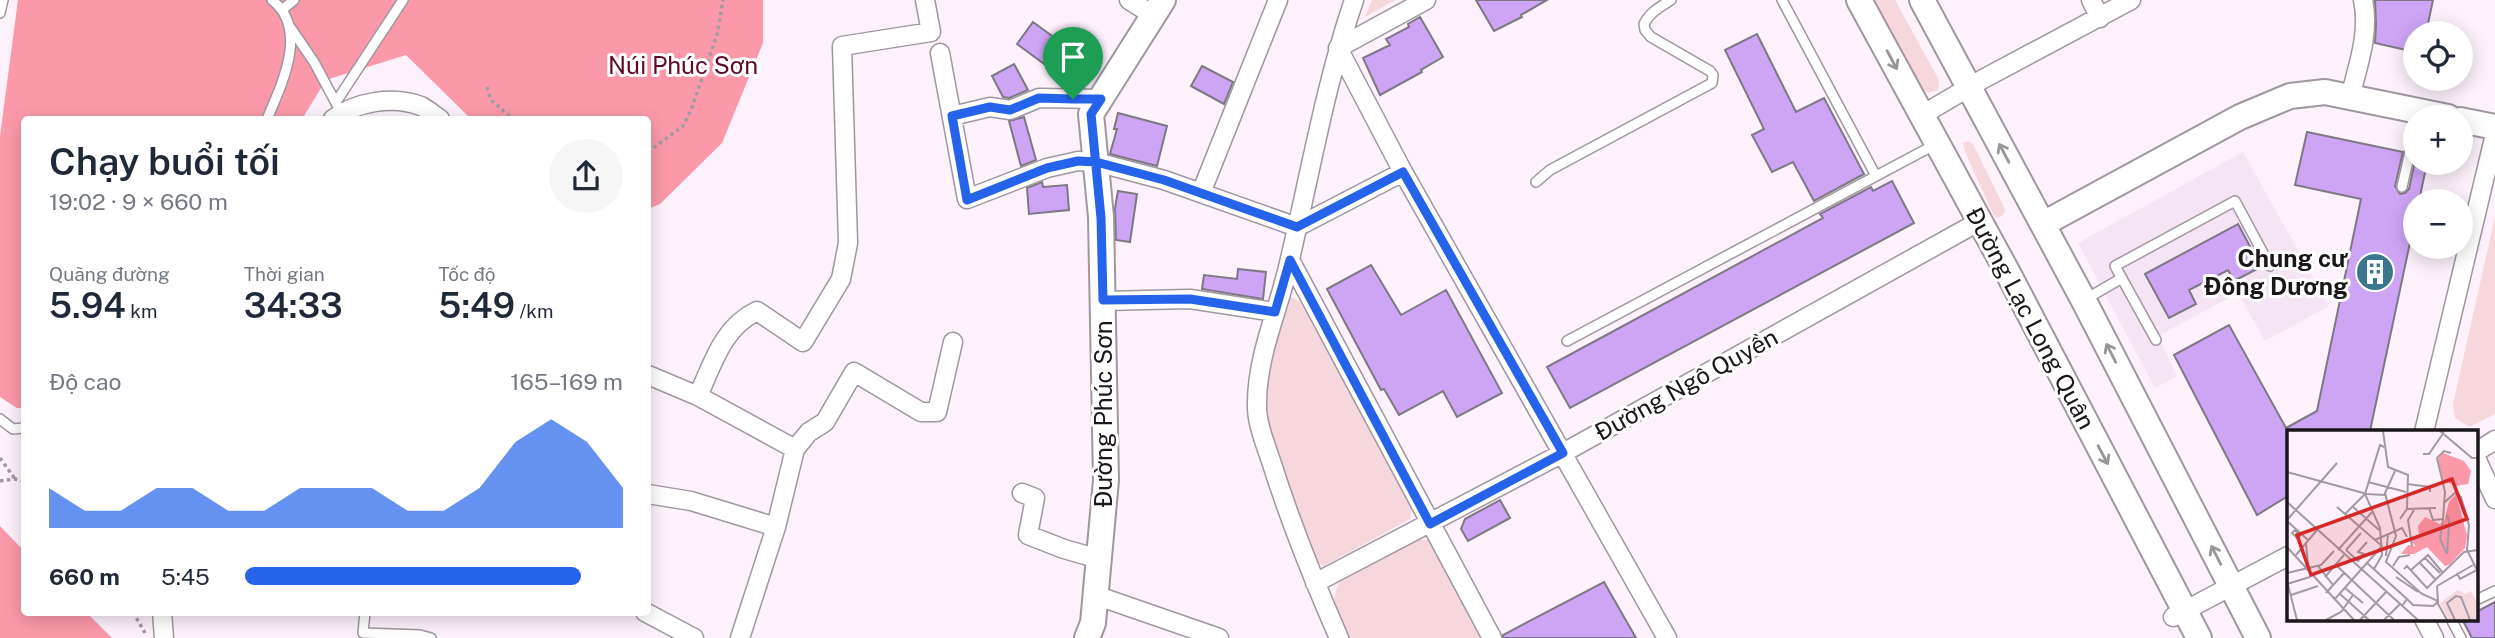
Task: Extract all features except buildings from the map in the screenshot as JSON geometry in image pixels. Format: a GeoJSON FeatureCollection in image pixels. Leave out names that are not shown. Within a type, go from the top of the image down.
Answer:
{"type":"FeatureCollection","features":[{"type":"Feature","properties":{"kind":"main road","name":"Đường Lạc Long Quân"},"geometry":{"type":"LineString","coordinates":[[1859,0],[1980,221],[2178,614],[2199,638]]}},
{"type":"Feature","properties":{"kind":"main road"},"geometry":{"type":"LineString","coordinates":[[1922,0],[2084,300],[2258,638]]}},
{"type":"Feature","properties":{"kind":"main road","name":"Đường Phúc Sơn"},"geometry":{"type":"LineString","coordinates":[[1087,638],[1093,623],[1106,480],[1101,218],[1091,114],[1158,7]]}},
{"type":"Feature","properties":{"kind":"main road"},"geometry":{"type":"LineString","coordinates":[[2043,224],[2264,105],[2290,96],[2325,92],[2350,97],[2403,115]]}},
{"type":"Feature","properties":{"kind":"main road"},"geometry":{"type":"LineString","coordinates":[[2473,123],[2495,127]]}},
{"type":"Feature","properties":{"kind":"street"},"geometry":{"type":"LineString","coordinates":[[698,396],[725,337],[747,316],[757,311],[803,342],[830,300],[841,279],[848,243],[842,46],[931,32],[925,0]]}},
{"type":"Feature","properties":{"kind":"street"},"geometry":{"type":"LineString","coordinates":[[1129,0],[1158,7]]}},
{"type":"Feature","properties":{"kind":"street"},"geometry":{"type":"LineString","coordinates":[[1201,193],[1278,0]]}},
{"type":"Feature","properties":{"kind":"street"},"geometry":{"type":"LineString","coordinates":[[1339,638],[1287,510],[1258,415],[1257,403],[1262,366],[1290,260],[1338,48],[1354,0]]}},
{"type":"Feature","properties":{"kind":"street"},"geometry":{"type":"LineString","coordinates":[[1338,48],[1426,0]]}},
{"type":"Feature","properties":{"kind":"street"},"geometry":{"type":"LineString","coordinates":[[2091,0],[2100,18]]}},
{"type":"Feature","properties":{"kind":"street"},"geometry":{"type":"LineString","coordinates":[[1922,116],[2131,0]]}},
{"type":"Feature","properties":{"kind":"street"},"geometry":{"type":"LineString","coordinates":[[2350,97],[2362,50],[2365,18],[2363,0]]}},
{"type":"Feature","properties":{"kind":"street"},"geometry":{"type":"LineString","coordinates":[[1338,48],[1403,172],[1667,638]]}},
{"type":"Feature","properties":{"kind":"street"},"geometry":{"type":"LineString","coordinates":[[940,53],[967,200],[1047,168],[1078,161],[1096,162],[1201,193],[1297,227],[1403,172]]}},
{"type":"Feature","properties":{"kind":"street"},"geometry":{"type":"LineString","coordinates":[[952,116],[990,107],[1010,110],[1039,98],[1101,99]]}},
{"type":"Feature","properties":{"kind":"street"},"geometry":{"type":"LineString","coordinates":[[337,111],[370,102],[400,102],[421,106],[436,116]]}},
{"type":"Feature","properties":{"kind":"street"},"geometry":{"type":"LineString","coordinates":[[2424,430],[2495,134]]}},
{"type":"Feature","properties":{"kind":"street","name":"Đường Ngô Quyền"},"geometry":{"type":"LineString","coordinates":[[1315,583],[1563,453],[1980,221]]}},
{"type":"Feature","properties":{"kind":"street"},"geometry":{"type":"LineString","coordinates":[[1290,260],[1492,638]]}},
{"type":"Feature","properties":{"kind":"street"},"geometry":{"type":"LineString","coordinates":[[1103,300],[1190,299],[1275,312]]}},
{"type":"Feature","properties":{"kind":"street"},"geometry":{"type":"LineString","coordinates":[[740,638],[776,527],[795,449],[809,432],[825,422],[854,372],[921,412],[937,412],[953,342]]}},
{"type":"Feature","properties":{"kind":"street"},"geometry":{"type":"LineString","coordinates":[[651,376],[698,396],[795,449]]}},
{"type":"Feature","properties":{"kind":"street"},"geometry":{"type":"LineString","coordinates":[[2478,451],[2495,440]]}},
{"type":"Feature","properties":{"kind":"street"},"geometry":{"type":"LineString","coordinates":[[2478,462],[2495,499]]}},
{"type":"Feature","properties":{"kind":"street"},"geometry":{"type":"LineString","coordinates":[[651,494],[691,501],[776,527]]}},
{"type":"Feature","properties":{"kind":"street"},"geometry":{"type":"LineString","coordinates":[[1022,494],[1035,498],[1028,535],[1099,559]]}},
{"type":"Feature","properties":{"kind":"street"},"geometry":{"type":"LineString","coordinates":[[2178,614],[2287,557]]}},
{"type":"Feature","properties":{"kind":"street"},"geometry":{"type":"LineString","coordinates":[[1095,595],[1219,638]]}},
{"type":"Feature","properties":{"kind":"street"},"geometry":{"type":"LineString","coordinates":[[651,615],[695,638]]}},
{"type":"Feature","properties":{"kind":"street"},"geometry":{"type":"LineString","coordinates":[[162,616],[164,638]]}},
{"type":"Feature","properties":{"kind":"street"},"geometry":{"type":"LineString","coordinates":[[2425,620],[2434,638]]}},
{"type":"Feature","properties":{"kind":"lane"},"geometry":{"type":"LineString","coordinates":[[0,13],[3,0]]}},
{"type":"Feature","properties":{"kind":"lane"},"geometry":{"type":"LineString","coordinates":[[272,0],[283,9],[289,24],[314,62],[337,111]]}},
{"type":"Feature","properties":{"kind":"lane"},"geometry":{"type":"LineString","coordinates":[[283,9],[294,0]]}},
{"type":"Feature","properties":{"kind":"lane"},"geometry":{"type":"LineString","coordinates":[[337,111],[403,0]]}},
{"type":"Feature","properties":{"kind":"lane"},"geometry":{"type":"LineString","coordinates":[[1536,182],[1550,170],[1712,83],[1713,75],[1710,71],[1651,37],[1645,30],[1647,18],[1654,10],[1671,0]]}},
{"type":"Feature","properties":{"kind":"lane"},"geometry":{"type":"LineString","coordinates":[[1782,0],[1876,176]]}},
{"type":"Feature","properties":{"kind":"lane"},"geometry":{"type":"LineString","coordinates":[[268,116],[292,47],[289,24]]}},
{"type":"Feature","properties":{"kind":"lane"},"geometry":{"type":"LineString","coordinates":[[1567,341],[1938,143]]}},
{"type":"Feature","properties":{"kind":"lane"},"geometry":{"type":"LineString","coordinates":[[2402,187],[2405,175]]}},
{"type":"Feature","properties":{"kind":"lane"},"geometry":{"type":"LineString","coordinates":[[2156,340],[2115,266],[2235,201],[2270,266]]}},
{"type":"Feature","properties":{"kind":"lane"},"geometry":{"type":"LineString","coordinates":[[2084,300],[2122,278]]}},
{"type":"Feature","properties":{"kind":"lane"},"geometry":{"type":"LineString","coordinates":[[0,419],[13,429],[21,428]]}},
{"type":"Feature","properties":{"kind":"lane"},"geometry":{"type":"LineString","coordinates":[[2478,598],[2495,591]]}},
{"type":"Feature","properties":{"kind":"lane"},"geometry":{"type":"LineString","coordinates":[[365,616],[363,633],[400,633],[431,638]]}},
{"type":"Feature","properties":{"kind":"lane"},"geometry":{"type":"LineString","coordinates":[[2452,620],[2461,638]]}},
{"type":"Feature","properties":{"kind":"path"},"geometry":{"type":"LineString","coordinates":[[651,150],[683,126],[691,110],[717,34],[723,0]]}},
{"type":"Feature","properties":{"kind":"path"},"geometry":{"type":"LineString","coordinates":[[487,87],[491,100],[510,116]]}},
{"type":"Feature","properties":{"kind":"path"},"geometry":{"type":"LineString","coordinates":[[0,458],[15,479]]}},
{"type":"Feature","properties":{"kind":"path"},"geometry":{"type":"LineString","coordinates":[[0,481],[21,480]]}},
{"type":"Feature","properties":{"kind":"path"},"geometry":{"type":"LineString","coordinates":[[135,616],[147,638]]}},
{"type":"Feature","properties":{"kind":"shaded area"},"geometry":{"type":"Polygon","coordinates":[[[1372,0],[1395,0],[1365,17],[1372,0]]]}},
{"type":"Feature","properties":{"kind":"shaded area"},"geometry":{"type":"Polygon","coordinates":[[[1874,0],[1895,0],[1939,80],[1938,90],[1928,93],[1919,87],[1874,0]]]}},
{"type":"Feature","properties":{"kind":"shaded area"},"geometry":{"type":"Polygon","coordinates":[[[1968,141],[1973,144],[2004,207],[2002,216],[1997,218],[1993,214],[1966,154],[1963,143],[1968,141]]]}},
{"type":"Feature","properties":{"kind":"shaded area"},"geometry":{"type":"Polygon","coordinates":[[[2243,152],[2329,306],[2265,341],[2238,293],[2158,336],[2177,376],[2155,388],[2078,243],[2243,152]]]}},
{"type":"Feature","properties":{"kind":"shaded area"},"geometry":{"type":"Polygon","coordinates":[[[2495,217],[2495,414],[2469,427],[2455,418],[2453,404],[2495,217]]]}},
{"type":"Feature","properties":{"kind":"shaded area"},"geometry":{"type":"Polygon","coordinates":[[[1292,297],[1300,302],[1412,507],[1410,519],[1324,566],[1312,560],[1266,416],[1265,399],[1281,312],[1285,300],[1292,297]]]}},
{"type":"Feature","properties":{"kind":"shaded area"},"geometry":{"type":"Polygon","coordinates":[[[1432,539],[1484,638],[1344,638],[1335,602],[1340,582],[1418,540],[1432,539]]]}},
{"type":"Feature","properties":{"kind":"green space","name":"Núi Phúc Sơn"},"geometry":{"type":"Polygon","coordinates":[[[18,0],[763,0],[763,43],[722,143],[660,204],[651,208],[651,116],[468,116],[406,55],[326,80],[304,116],[21,116],[21,408],[0,397],[0,136],[18,0]]]}},
{"type":"Feature","properties":{"kind":"green space"},"geometry":{"type":"Polygon","coordinates":[[[0,526],[21,548],[21,616],[90,616],[112,638],[0,638],[0,526]]]}},
{"type":"Feature","properties":{"kind":"place","name":"Chung cư Đông Dương"},"geometry":{"type":"Point","coordinates":[2375,272]}},
{"type":"Feature","properties":{"kind":"route"},"geometry":{"type":"LineString","coordinates":[[1073,99],[1039,98],[1010,110],[990,107],[952,116],[967,200],[1047,168],[1078,161],[1096,162],[1164,180],[1297,227],[1403,172],[1563,453],[1430,524],[1290,260],[1275,312],[1190,299],[1103,300],[1101,218],[1096,162],[1091,114],[1101,99],[1073,99]]}}]}
